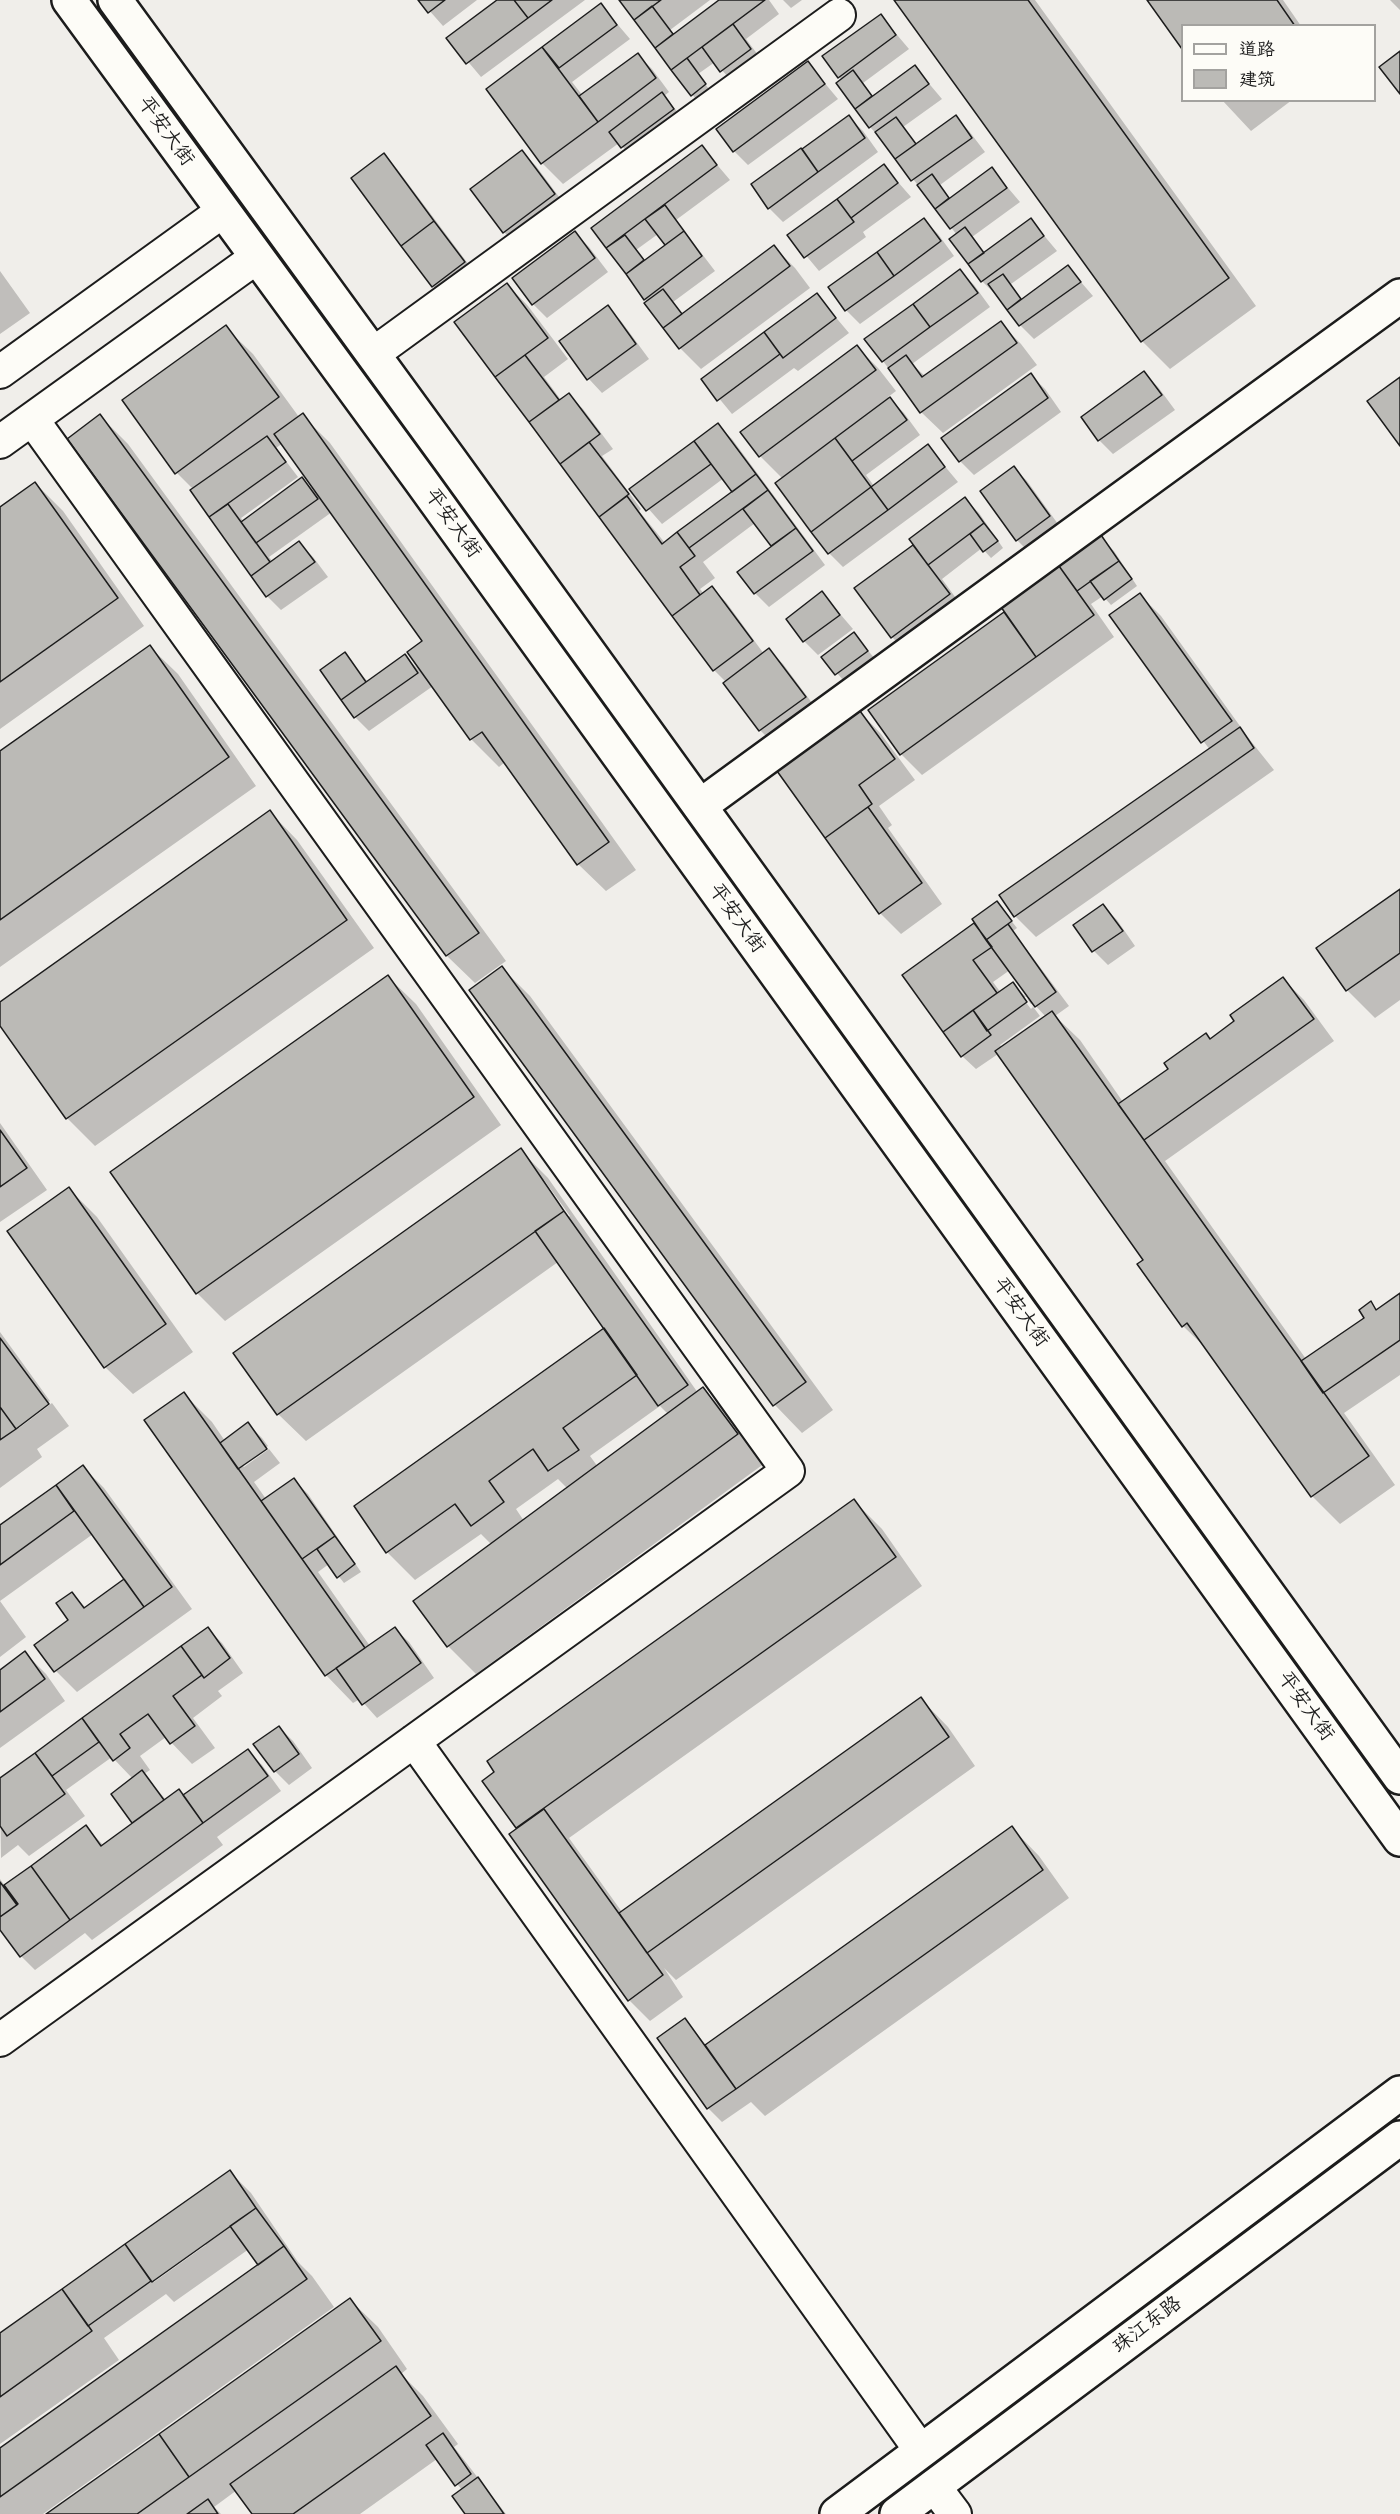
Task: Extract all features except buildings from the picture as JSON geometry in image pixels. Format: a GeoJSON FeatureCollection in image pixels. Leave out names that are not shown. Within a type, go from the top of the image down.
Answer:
{"type":"FeatureCollection","features":[{"type":"Feature","properties":{"kind":"main road","name":"平安大街"},"geometry":{"type":"LineString","coordinates":[[69,0],[1400,1839]]}},
{"type":"Feature","properties":{"kind":"main road","name":"平安大街"},"geometry":{"type":"LineString","coordinates":[[115,0],[1400,1776]]}},
{"type":"Feature","properties":{"kind":"main road"},"geometry":{"type":"LineString","coordinates":[[700,806],[1400,296]]}},
{"type":"Feature","properties":{"kind":"main road"},"geometry":{"type":"LineString","coordinates":[[837,2514],[1400,2093]]}},
{"type":"Feature","properties":{"kind":"main road","name":"珠江东路"},"geometry":{"type":"LineString","coordinates":[[897,2514],[1400,2138]]}},
{"type":"Feature","properties":{"kind":"street"},"geometry":{"type":"LineString","coordinates":[[373,354],[839,15]]}},
{"type":"Feature","properties":{"kind":"street"},"geometry":{"type":"LineString","coordinates":[[0,372],[223,211]]}},
{"type":"Feature","properties":{"kind":"street"},"geometry":{"type":"LineString","coordinates":[[0,442],[257,257]]}},
{"type":"Feature","properties":{"kind":"street"},"geometry":{"type":"LineString","coordinates":[[0,2040],[788,1471],[32,419]]}},
{"type":"Feature","properties":{"kind":"street"},"geometry":{"type":"LineString","coordinates":[[414,1741],[921,2451]]}},
{"type":"Feature","properties":{"kind":"street"},"geometry":{"type":"LineString","coordinates":[[934,2486],[955,2514]]}}]}
